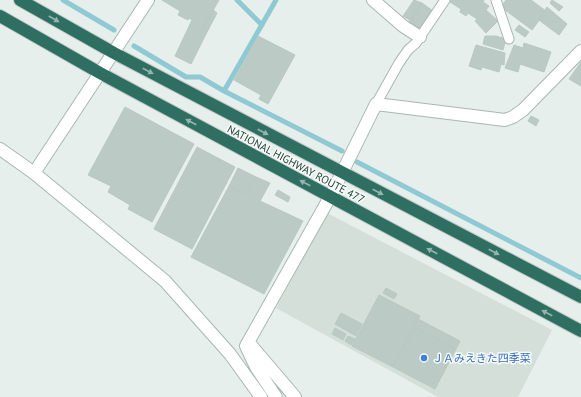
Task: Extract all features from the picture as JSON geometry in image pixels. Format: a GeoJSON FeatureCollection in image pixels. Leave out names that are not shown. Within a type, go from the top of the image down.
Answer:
{"type":"FeatureCollection","features":[{"type":"Feature","properties":{"kind":"highway","name":"NATIONAL HIGHWAY ROUTE 477"},"geometry":{"type":"LineString","coordinates":[[20,0],[114,53],[581,298]]}},
{"type":"Feature","properties":{"kind":"highway","name":"NATIONAL HIGHWAY ROUTE 477"},"geometry":{"type":"LineString","coordinates":[[0,16],[100,73],[581,331]]}},
{"type":"Feature","properties":{"kind":"street"},"geometry":{"type":"LineString","coordinates":[[34,173],[148,0]]}},
{"type":"Feature","properties":{"kind":"street"},"geometry":{"type":"LineString","coordinates":[[373,0],[403,26],[420,37]]}},
{"type":"Feature","properties":{"kind":"street"},"geometry":{"type":"LineString","coordinates":[[276,397],[256,367],[246,346],[330,197],[376,104],[506,120],[513,118],[523,110],[581,51]]}},
{"type":"Feature","properties":{"kind":"street"},"geometry":{"type":"LineString","coordinates":[[0,149],[34,173],[165,281],[230,354],[261,397]]}},
{"type":"Feature","properties":{"kind":"street"},"geometry":{"type":"LineString","coordinates":[[248,341],[294,397]]}},
{"type":"Feature","properties":{"kind":"lane"},"geometry":{"type":"LineString","coordinates":[[376,104],[399,63],[420,37],[445,0]]}},
{"type":"Feature","properties":{"kind":"lane"},"geometry":{"type":"LineString","coordinates":[[496,0],[509,39]]}},
{"type":"Feature","properties":{"kind":"shaded area"},"geometry":{"type":"Polygon","coordinates":[[[327,213],[552,330],[518,397],[438,397],[276,308],[327,213]]]}},
{"type":"Feature","properties":{"kind":"building"},"geometry":{"type":"Polygon","coordinates":[[[162,0],[219,0],[199,35],[204,38],[191,64],[175,56],[192,20],[189,18],[188,20],[178,15],[180,11],[162,0]]]}},
{"type":"Feature","properties":{"kind":"building"},"geometry":{"type":"Polygon","coordinates":[[[414,0],[422,3],[410,20],[403,16],[414,0]]]}},
{"type":"Feature","properties":{"kind":"building"},"geometry":{"type":"Polygon","coordinates":[[[451,0],[484,0],[483,2],[489,6],[486,10],[498,21],[486,33],[475,21],[477,19],[468,13],[466,16],[460,12],[461,9],[450,2],[451,0]]]}},
{"type":"Feature","properties":{"kind":"building"},"geometry":{"type":"Polygon","coordinates":[[[506,0],[531,0],[546,11],[532,30],[501,7],[506,0]]]}},
{"type":"Feature","properties":{"kind":"building"},"geometry":{"type":"Polygon","coordinates":[[[552,0],[563,7],[559,11],[550,3],[552,0]]]}},
{"type":"Feature","properties":{"kind":"building"},"geometry":{"type":"Polygon","coordinates":[[[422,3],[433,11],[418,31],[408,23],[422,3]]]}},
{"type":"Feature","properties":{"kind":"building"},"geometry":{"type":"Polygon","coordinates":[[[547,7],[567,24],[559,35],[539,20],[547,7]]]}},
{"type":"Feature","properties":{"kind":"building"},"geometry":{"type":"Polygon","coordinates":[[[213,10],[217,13],[204,38],[199,35],[213,10]]]}},
{"type":"Feature","properties":{"kind":"building"},"geometry":{"type":"Polygon","coordinates":[[[519,25],[529,32],[525,37],[515,30],[519,25]]]}},
{"type":"Feature","properties":{"kind":"building"},"geometry":{"type":"Polygon","coordinates":[[[258,36],[295,55],[268,104],[259,99],[261,95],[234,80],[258,36]]]}},
{"type":"Feature","properties":{"kind":"building"},"geometry":{"type":"Polygon","coordinates":[[[485,36],[496,36],[506,39],[503,50],[483,44],[485,36]]]}},
{"type":"Feature","properties":{"kind":"building"},"geometry":{"type":"Polygon","coordinates":[[[524,43],[551,52],[544,72],[520,64],[518,72],[505,68],[514,45],[523,48],[524,43]]]}},
{"type":"Feature","properties":{"kind":"building"},"geometry":{"type":"Polygon","coordinates":[[[476,45],[505,53],[504,65],[501,64],[499,72],[482,67],[481,70],[469,66],[476,45]]]}},
{"type":"Feature","properties":{"kind":"building"},"geometry":{"type":"Polygon","coordinates":[[[581,62],[581,86],[569,79],[581,62]]]}},
{"type":"Feature","properties":{"kind":"building"},"geometry":{"type":"Polygon","coordinates":[[[125,107],[194,144],[152,222],[128,209],[130,205],[108,192],[111,186],[88,175],[125,107]]]}},
{"type":"Feature","properties":{"kind":"building"},"geometry":{"type":"Polygon","coordinates":[[[531,116],[539,120],[536,126],[528,121],[531,116]]]}},
{"type":"Feature","properties":{"kind":"building"},"geometry":{"type":"Polygon","coordinates":[[[197,147],[235,167],[192,249],[154,229],[197,147]]]}},
{"type":"Feature","properties":{"kind":"building"},"geometry":{"type":"Polygon","coordinates":[[[238,168],[256,177],[246,194],[229,186],[238,168]]]}},
{"type":"Feature","properties":{"kind":"building"},"geometry":{"type":"Polygon","coordinates":[[[256,177],[270,183],[260,201],[303,221],[264,294],[191,257],[229,186],[246,194],[256,177]]]}},
{"type":"Feature","properties":{"kind":"building"},"geometry":{"type":"Polygon","coordinates":[[[278,190],[290,197],[288,202],[275,195],[278,190]]]}},
{"type":"Feature","properties":{"kind":"building"},"geometry":{"type":"Polygon","coordinates":[[[386,288],[397,294],[394,299],[383,293],[386,288]]]}},
{"type":"Feature","properties":{"kind":"building"},"geometry":{"type":"Polygon","coordinates":[[[379,295],[420,316],[393,367],[352,346],[379,295]]]}},
{"type":"Feature","properties":{"kind":"building"},"geometry":{"type":"Polygon","coordinates":[[[341,313],[362,324],[356,336],[335,324],[341,313]]]}},
{"type":"Feature","properties":{"kind":"building"},"geometry":{"type":"Polygon","coordinates":[[[418,319],[460,341],[456,349],[414,328],[418,319]]]}},
{"type":"Feature","properties":{"kind":"building"},"geometry":{"type":"Polygon","coordinates":[[[335,328],[346,334],[343,340],[332,334],[335,328]]]}},
{"type":"Feature","properties":{"kind":"building","name":"ＪＡみえきた四季菜"},"geometry":{"type":"Polygon","coordinates":[[[414,328],[456,349],[435,389],[393,367],[414,328]]]}},
{"type":"Feature","properties":{"kind":"building"},"geometry":{"type":"Polygon","coordinates":[[[348,336],[355,339],[351,345],[345,341],[348,336]]]}},
{"type":"Feature","properties":{"kind":"waterway"},"geometry":{"type":"LineString","coordinates":[[63,0],[114,30]]}},
{"type":"Feature","properties":{"kind":"waterway"},"geometry":{"type":"LineString","coordinates":[[237,0],[262,25]]}},
{"type":"Feature","properties":{"kind":"waterway"},"geometry":{"type":"LineString","coordinates":[[224,91],[276,0]]}},
{"type":"Feature","properties":{"kind":"waterway"},"geometry":{"type":"LineString","coordinates":[[134,46],[186,77],[200,77],[224,91],[342,151]]}},
{"type":"Feature","properties":{"kind":"waterway"},"geometry":{"type":"LineString","coordinates":[[357,162],[581,278]]}},
{"type":"Feature","properties":{"kind":"place","name":"ＪＡみえきた四季菜"},"geometry":{"type":"Point","coordinates":[424,358]}}]}
